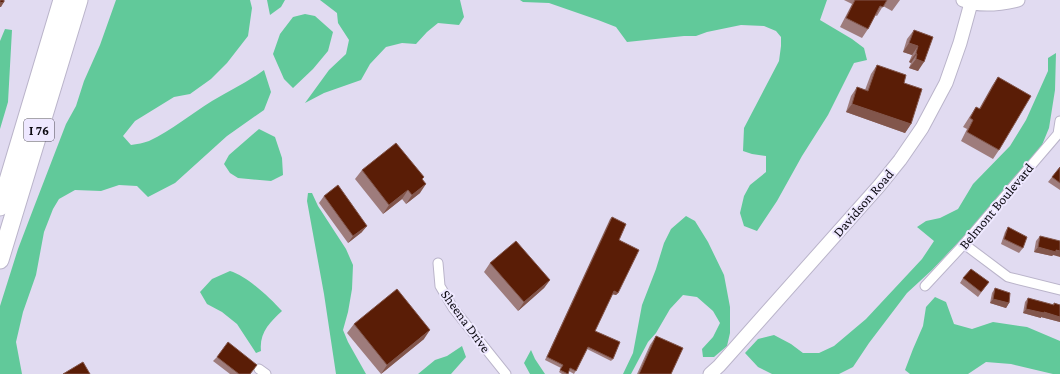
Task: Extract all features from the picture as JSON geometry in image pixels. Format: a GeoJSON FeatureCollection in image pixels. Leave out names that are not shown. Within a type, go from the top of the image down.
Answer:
{"type":"FeatureCollection","features":[{"type":"Feature","properties":{"kind":"highway","name":"I 76"},"geometry":{"type":"LineString","coordinates":[[0,207],[62,0]]}},
{"type":"Feature","properties":{"kind":"highway","name":"I 76"},"geometry":{"type":"LineString","coordinates":[[0,260],[79,0]]}},
{"type":"Feature","properties":{"kind":"street"},"geometry":{"type":"LineString","coordinates":[[967,2],[1001,4],[1018,0]]}},
{"type":"Feature","properties":{"kind":"street","name":"Davidson Road"},"geometry":{"type":"LineString","coordinates":[[710,374],[719,366],[900,160],[922,128],[946,83],[960,43],[967,2]]}},
{"type":"Feature","properties":{"kind":"street","name":"Belmont Boulevard"},"geometry":{"type":"LineString","coordinates":[[925,286],[964,244],[1059,134],[1060,122]]}},
{"type":"Feature","properties":{"kind":"street"},"geometry":{"type":"LineString","coordinates":[[964,244],[1008,277],[1060,290]]}},
{"type":"Feature","properties":{"kind":"street","name":"Sheena Drive"},"geometry":{"type":"LineString","coordinates":[[438,263],[440,286],[453,308],[506,374]]}},
{"type":"Feature","properties":{"kind":"green space"},"geometry":{"type":"Polygon","coordinates":[[[116,0],[250,0],[252,8],[248,36],[227,63],[211,79],[190,94],[174,97],[135,121],[123,136],[131,145],[147,142],[157,137],[212,101],[264,70],[271,92],[264,110],[227,136],[175,183],[148,197],[137,186],[119,185],[101,191],[75,190],[59,199],[53,209],[44,232],[36,275],[23,312],[16,342],[22,374],[0,374],[0,306],[18,249],[66,124],[76,106],[84,81],[100,45],[116,0]]]}},
{"type":"Feature","properties":{"kind":"green space"},"geometry":{"type":"Polygon","coordinates":[[[267,0],[285,0],[281,7],[270,15],[267,0]]]}},
{"type":"Feature","properties":{"kind":"green space"},"geometry":{"type":"Polygon","coordinates":[[[320,0],[460,0],[464,17],[459,25],[438,23],[416,44],[402,43],[386,47],[370,64],[361,80],[324,93],[305,103],[329,70],[346,54],[349,40],[338,23],[337,13],[320,0]]]}},
{"type":"Feature","properties":{"kind":"green space"},"geometry":{"type":"Polygon","coordinates":[[[520,0],[827,0],[820,20],[864,48],[867,60],[854,63],[828,115],[802,156],[777,201],[757,231],[744,226],[740,213],[744,196],[750,185],[766,172],[766,156],[743,151],[744,128],[779,61],[781,37],[776,31],[764,26],[741,25],[707,32],[696,36],[627,42],[616,27],[549,3],[523,2],[520,0]]]}},
{"type":"Feature","properties":{"kind":"green space"},"geometry":{"type":"Polygon","coordinates":[[[305,14],[315,16],[333,32],[328,51],[313,69],[293,88],[284,79],[273,54],[280,34],[293,17],[305,14]]]}},
{"type":"Feature","properties":{"kind":"green space"},"geometry":{"type":"Polygon","coordinates":[[[5,29],[12,30],[8,102],[0,129],[0,41],[5,29]]]}},
{"type":"Feature","properties":{"kind":"green space"},"geometry":{"type":"Polygon","coordinates":[[[1056,53],[1055,90],[1049,128],[1042,145],[987,212],[932,270],[907,293],[869,343],[853,367],[839,374],[772,374],[758,367],[745,353],[758,339],[774,335],[791,344],[803,353],[819,353],[834,346],[866,319],[922,259],[934,241],[917,227],[926,221],[940,218],[958,209],[973,184],[1010,146],[1026,120],[1048,71],[1048,58],[1056,53]]]}},
{"type":"Feature","properties":{"kind":"green space"},"geometry":{"type":"Polygon","coordinates":[[[259,129],[275,137],[282,158],[283,175],[271,181],[238,178],[230,173],[224,164],[229,155],[259,129]]]}},
{"type":"Feature","properties":{"kind":"green space"},"geometry":{"type":"Polygon","coordinates":[[[308,193],[312,193],[318,206],[346,249],[353,265],[352,289],[343,330],[366,374],[336,374],[324,294],[307,201],[308,193]]]}},
{"type":"Feature","properties":{"kind":"green space"},"geometry":{"type":"Polygon","coordinates":[[[686,216],[695,221],[708,242],[724,275],[730,307],[730,333],[727,346],[714,357],[703,357],[702,349],[713,337],[720,323],[713,311],[697,297],[683,295],[670,309],[656,333],[648,342],[631,374],[623,374],[633,353],[642,305],[664,243],[671,229],[686,216]]]}},
{"type":"Feature","properties":{"kind":"green space"},"geometry":{"type":"Polygon","coordinates":[[[230,271],[250,282],[282,311],[266,328],[262,339],[261,351],[256,353],[237,324],[222,312],[207,304],[200,292],[212,279],[230,271]]]}},
{"type":"Feature","properties":{"kind":"green space"},"geometry":{"type":"Polygon","coordinates":[[[935,297],[946,302],[954,324],[972,329],[993,322],[1027,327],[1060,341],[1060,374],[1053,374],[1011,364],[986,362],[968,374],[910,374],[905,370],[923,326],[926,307],[935,297]]]}},
{"type":"Feature","properties":{"kind":"green space"},"geometry":{"type":"Polygon","coordinates":[[[462,346],[466,357],[451,374],[418,374],[435,360],[447,356],[462,346]]]}},
{"type":"Feature","properties":{"kind":"green space"},"geometry":{"type":"Polygon","coordinates":[[[531,350],[545,374],[530,374],[524,363],[531,350]]]}},
{"type":"Feature","properties":{"kind":"building"},"geometry":{"type":"Polygon","coordinates":[[[855,0],[887,0],[883,7],[880,6],[868,29],[846,18],[855,0]]]}},
{"type":"Feature","properties":{"kind":"building"},"geometry":{"type":"Polygon","coordinates":[[[914,30],[933,37],[924,62],[916,59],[918,46],[909,43],[914,30]]]}},
{"type":"Feature","properties":{"kind":"building"},"geometry":{"type":"Polygon","coordinates":[[[877,65],[906,75],[904,83],[922,89],[911,124],[852,104],[857,87],[868,91],[877,65]]]}},
{"type":"Feature","properties":{"kind":"building"},"geometry":{"type":"Polygon","coordinates":[[[998,77],[1031,96],[999,150],[967,132],[973,120],[970,118],[976,107],[980,109],[998,77]]]}},
{"type":"Feature","properties":{"kind":"building"},"geometry":{"type":"Polygon","coordinates":[[[396,143],[424,177],[422,179],[426,184],[412,195],[408,190],[389,205],[362,170],[396,143]]]}},
{"type":"Feature","properties":{"kind":"building"},"geometry":{"type":"Polygon","coordinates":[[[1060,167],[1060,183],[1052,177],[1060,167]]]}},
{"type":"Feature","properties":{"kind":"building"},"geometry":{"type":"Polygon","coordinates":[[[338,185],[367,226],[353,236],[324,196],[338,185]]]}},
{"type":"Feature","properties":{"kind":"building"},"geometry":{"type":"Polygon","coordinates":[[[612,217],[626,224],[619,240],[639,250],[618,293],[614,291],[595,331],[620,342],[613,359],[588,347],[576,371],[570,368],[568,374],[560,370],[563,365],[547,357],[612,217]]]}},
{"type":"Feature","properties":{"kind":"building"},"geometry":{"type":"Polygon","coordinates":[[[1008,227],[1027,237],[1023,248],[1004,239],[1008,227]]]}},
{"type":"Feature","properties":{"kind":"building"},"geometry":{"type":"Polygon","coordinates":[[[1040,236],[1060,241],[1060,251],[1056,250],[1056,252],[1038,247],[1040,236]]]}},
{"type":"Feature","properties":{"kind":"building"},"geometry":{"type":"Polygon","coordinates":[[[516,241],[550,280],[524,302],[490,263],[516,241]]]}},
{"type":"Feature","properties":{"kind":"building"},"geometry":{"type":"Polygon","coordinates":[[[971,269],[989,282],[981,292],[963,278],[971,269]]]}},
{"type":"Feature","properties":{"kind":"building"},"geometry":{"type":"Polygon","coordinates":[[[995,288],[1010,293],[1009,303],[993,299],[995,288]]]}},
{"type":"Feature","properties":{"kind":"building"},"geometry":{"type":"Polygon","coordinates":[[[397,289],[430,330],[387,365],[354,324],[397,289]]]}},
{"type":"Feature","properties":{"kind":"building"},"geometry":{"type":"Polygon","coordinates":[[[1028,298],[1054,305],[1054,303],[1060,305],[1060,317],[1044,312],[1026,309],[1028,298]]]}},
{"type":"Feature","properties":{"kind":"building"},"geometry":{"type":"Polygon","coordinates":[[[656,336],[683,348],[671,374],[639,374],[656,336]]]}},
{"type":"Feature","properties":{"kind":"building"},"geometry":{"type":"Polygon","coordinates":[[[228,342],[257,365],[250,374],[239,374],[217,357],[228,342]]]}},
{"type":"Feature","properties":{"kind":"building"},"geometry":{"type":"Polygon","coordinates":[[[83,362],[90,374],[63,374],[83,362]]]}}]}
